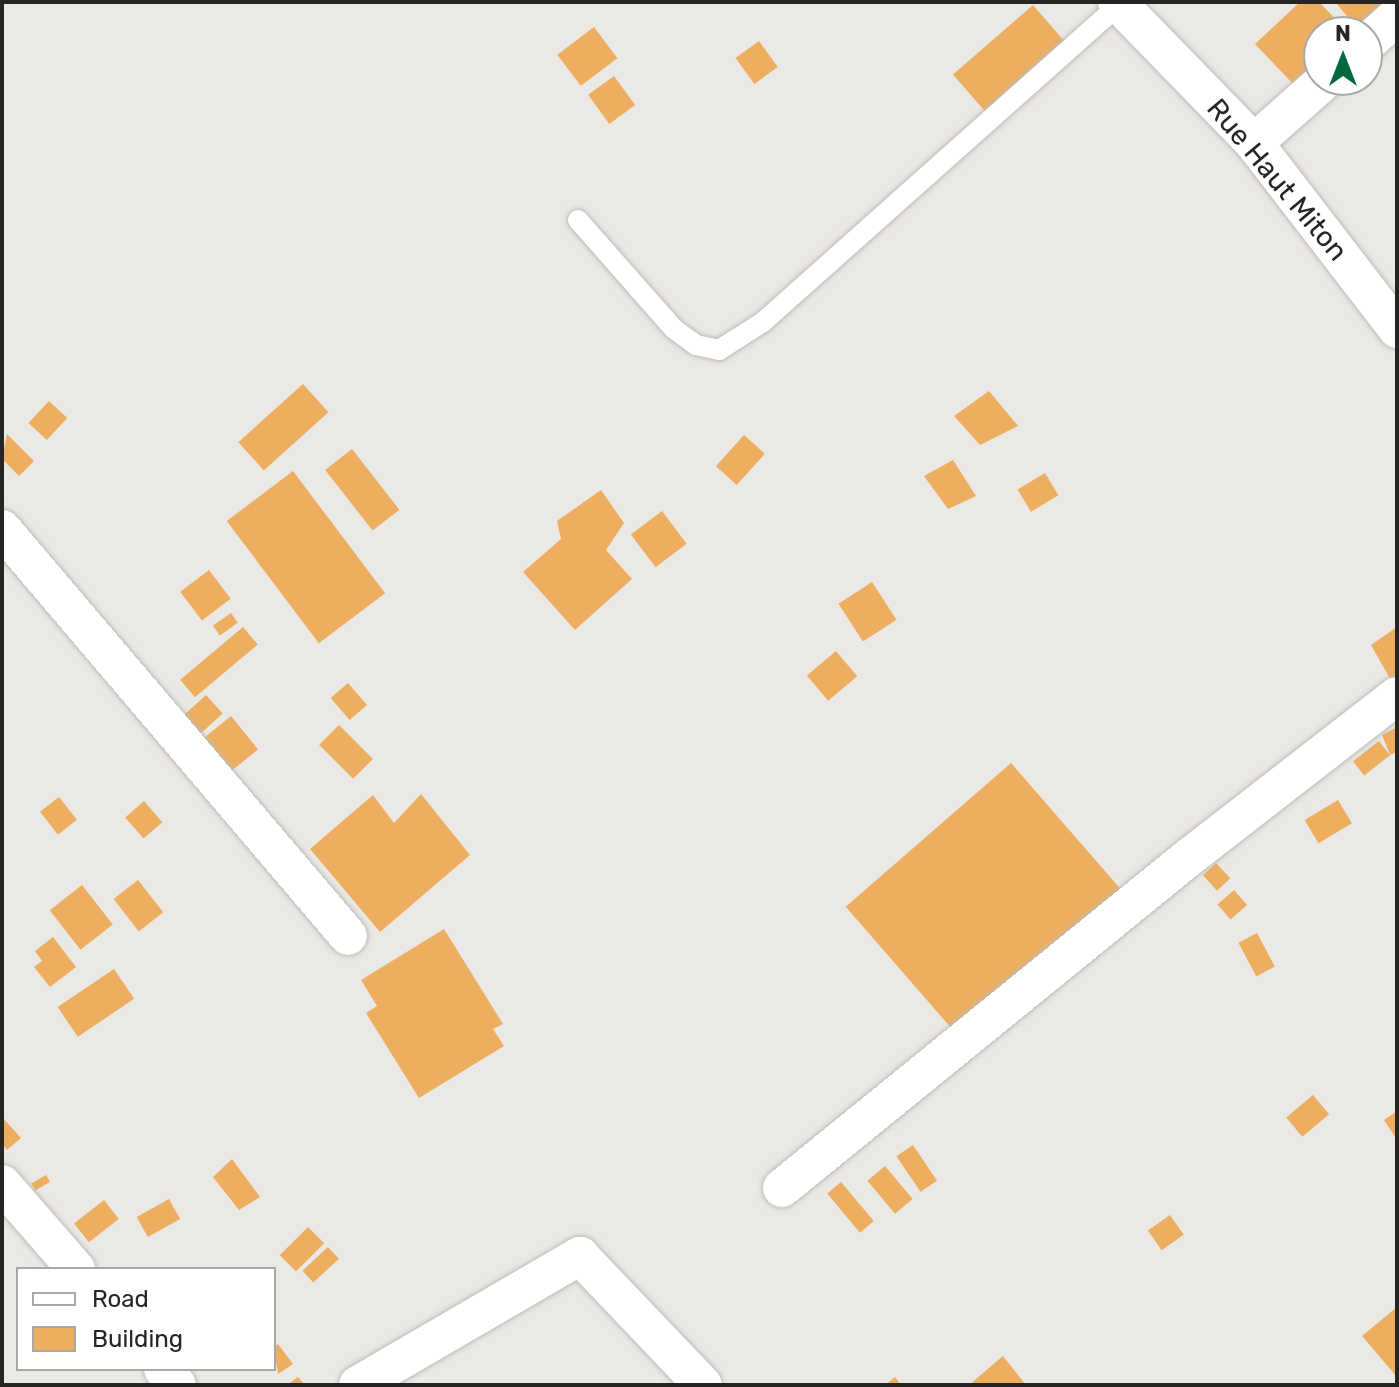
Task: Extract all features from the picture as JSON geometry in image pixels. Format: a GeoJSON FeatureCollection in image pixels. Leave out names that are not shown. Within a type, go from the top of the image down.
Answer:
{"type":"FeatureCollection","features":[{"type":"Feature","properties":{"kind":"street","name":"Rue Haut Miton"},"geometry":{"type":"LineString","coordinates":[[1118,3],[1254,143],[1397,329]]}},
{"type":"Feature","properties":{"kind":"street"},"geometry":{"type":"LineString","coordinates":[[1254,143],[1307,96]]}},
{"type":"Feature","properties":{"kind":"street"},"geometry":{"type":"LineString","coordinates":[[2,529],[348,936]]}},
{"type":"Feature","properties":{"kind":"street"},"geometry":{"type":"LineString","coordinates":[[782,1188],[1188,858],[1397,696]]}},
{"type":"Feature","properties":{"kind":"street"},"geometry":{"type":"LineString","coordinates":[[2,1184],[74,1267]]}},
{"type":"Feature","properties":{"kind":"street"},"geometry":{"type":"LineString","coordinates":[[358,1385],[580,1256],[703,1385]]}},
{"type":"Feature","properties":{"kind":"lane"},"geometry":{"type":"LineString","coordinates":[[578,220],[674,329],[696,345],[719,350],[763,322],[1118,3]]}},
{"type":"Feature","properties":{"kind":"building"},"geometry":{"type":"Polygon","coordinates":[[[1300,2],[1319,2],[1333,16],[1303,16],[1303,78],[1295,86],[1255,44],[1300,2]]]}},
{"type":"Feature","properties":{"kind":"building"},"geometry":{"type":"Polygon","coordinates":[[[1335,2],[1390,2],[1373,16],[1347,16],[1335,2]]]}},
{"type":"Feature","properties":{"kind":"building"},"geometry":{"type":"Polygon","coordinates":[[[1033,5],[1065,42],[985,112],[953,75],[1033,5]]]}},
{"type":"Feature","properties":{"kind":"building"},"geometry":{"type":"Polygon","coordinates":[[[594,27],[617,58],[581,86],[557,55],[594,27]]]}},
{"type":"Feature","properties":{"kind":"building"},"geometry":{"type":"Polygon","coordinates":[[[759,41],[778,67],[754,84],[736,58],[759,41]]]}},
{"type":"Feature","properties":{"kind":"building"},"geometry":{"type":"Polygon","coordinates":[[[614,76],[635,105],[609,124],[588,95],[614,76]]]}},
{"type":"Feature","properties":{"kind":"building"},"geometry":{"type":"Polygon","coordinates":[[[303,384],[328,412],[264,470],[238,442],[303,384]]]}},
{"type":"Feature","properties":{"kind":"building"},"geometry":{"type":"Polygon","coordinates":[[[989,391],[1018,426],[980,445],[954,416],[989,391]]]}},
{"type":"Feature","properties":{"kind":"building"},"geometry":{"type":"Polygon","coordinates":[[[49,401],[67,418],[47,440],[29,423],[49,401]]]}},
{"type":"Feature","properties":{"kind":"building"},"geometry":{"type":"Polygon","coordinates":[[[7,434],[34,461],[19,476],[2,459],[7,434]]]}},
{"type":"Feature","properties":{"kind":"building"},"geometry":{"type":"Polygon","coordinates":[[[744,435],[765,454],[737,485],[716,466],[744,435]]]}},
{"type":"Feature","properties":{"kind":"building"},"geometry":{"type":"Polygon","coordinates":[[[352,449],[399,510],[373,531],[325,470],[352,449]]]}},
{"type":"Feature","properties":{"kind":"building"},"geometry":{"type":"Polygon","coordinates":[[[953,460],[976,496],[948,509],[924,476],[953,460]]]}},
{"type":"Feature","properties":{"kind":"building"},"geometry":{"type":"Polygon","coordinates":[[[293,471],[385,593],[319,643],[227,521],[293,471]]]}},
{"type":"Feature","properties":{"kind":"building"},"geometry":{"type":"Polygon","coordinates":[[[1045,473],[1058,495],[1031,512],[1018,489],[1045,473]]]}},
{"type":"Feature","properties":{"kind":"building"},"geometry":{"type":"Polygon","coordinates":[[[601,490],[624,523],[606,550],[632,579],[575,630],[523,572],[561,539],[557,521],[601,490]]]}},
{"type":"Feature","properties":{"kind":"building"},"geometry":{"type":"Polygon","coordinates":[[[662,511],[687,544],[656,567],[631,534],[662,511]]]}},
{"type":"Feature","properties":{"kind":"building"},"geometry":{"type":"Polygon","coordinates":[[[209,570],[231,599],[202,620],[180,592],[209,570]]]}},
{"type":"Feature","properties":{"kind":"building"},"geometry":{"type":"Polygon","coordinates":[[[872,582],[897,620],[863,642],[838,604],[872,582]]]}},
{"type":"Feature","properties":{"kind":"building"},"geometry":{"type":"Polygon","coordinates":[[[231,613],[238,623],[220,635],[213,626],[231,613]]]}},
{"type":"Feature","properties":{"kind":"building"},"geometry":{"type":"Polygon","coordinates":[[[243,627],[258,645],[195,697],[180,680],[243,627]]]}},
{"type":"Feature","properties":{"kind":"building"},"geometry":{"type":"Polygon","coordinates":[[[1397,627],[1397,683],[1393,684],[1371,645],[1397,627]]]}},
{"type":"Feature","properties":{"kind":"building"},"geometry":{"type":"Polygon","coordinates":[[[836,651],[857,676],[828,701],[807,675],[836,651]]]}},
{"type":"Feature","properties":{"kind":"building"},"geometry":{"type":"Polygon","coordinates":[[[348,683],[367,705],[350,720],[331,698],[348,683]]]}},
{"type":"Feature","properties":{"kind":"building"},"geometry":{"type":"Polygon","coordinates":[[[206,695],[223,714],[197,737],[180,718],[206,695]]]}},
{"type":"Feature","properties":{"kind":"building"},"geometry":{"type":"Polygon","coordinates":[[[231,716],[258,749],[230,772],[203,739],[231,716]]]}},
{"type":"Feature","properties":{"kind":"building"},"geometry":{"type":"Polygon","coordinates":[[[339,725],[373,759],[353,779],[319,745],[339,725]]]}},
{"type":"Feature","properties":{"kind":"building"},"geometry":{"type":"Polygon","coordinates":[[[1397,727],[1397,752],[1390,755],[1382,735],[1397,727]]]}},
{"type":"Feature","properties":{"kind":"building"},"geometry":{"type":"Polygon","coordinates":[[[1379,741],[1390,755],[1364,776],[1353,761],[1379,741]]]}},
{"type":"Feature","properties":{"kind":"building"},"geometry":{"type":"Polygon","coordinates":[[[1011,763],[1124,893],[959,1036],[846,907],[1011,763]]]}},
{"type":"Feature","properties":{"kind":"building"},"geometry":{"type":"Polygon","coordinates":[[[421,794],[470,855],[380,932],[310,849],[373,795],[394,823],[421,794]]]}},
{"type":"Feature","properties":{"kind":"building"},"geometry":{"type":"Polygon","coordinates":[[[59,797],[77,820],[58,835],[40,812],[59,797]]]}},
{"type":"Feature","properties":{"kind":"building"},"geometry":{"type":"Polygon","coordinates":[[[1338,800],[1352,823],[1318,843],[1305,820],[1338,800]]]}},
{"type":"Feature","properties":{"kind":"building"},"geometry":{"type":"Polygon","coordinates":[[[144,801],[162,822],[144,839],[125,817],[144,801]]]}},
{"type":"Feature","properties":{"kind":"building"},"geometry":{"type":"Polygon","coordinates":[[[1216,863],[1230,878],[1217,891],[1203,875],[1216,863]]]}},
{"type":"Feature","properties":{"kind":"building"},"geometry":{"type":"Polygon","coordinates":[[[138,880],[163,912],[139,931],[114,899],[138,880]]]}},
{"type":"Feature","properties":{"kind":"building"},"geometry":{"type":"Polygon","coordinates":[[[82,885],[113,924],[80,950],[50,910],[82,885]]]}},
{"type":"Feature","properties":{"kind":"building"},"geometry":{"type":"Polygon","coordinates":[[[1234,890],[1247,905],[1231,920],[1217,904],[1234,890]]]}},
{"type":"Feature","properties":{"kind":"building"},"geometry":{"type":"Polygon","coordinates":[[[444,929],[503,1024],[493,1029],[504,1046],[419,1098],[366,1013],[377,1006],[361,980],[444,929]]]}},
{"type":"Feature","properties":{"kind":"building"},"geometry":{"type":"Polygon","coordinates":[[[1257,933],[1275,967],[1256,976],[1238,943],[1257,933]]]}},
{"type":"Feature","properties":{"kind":"building"},"geometry":{"type":"Polygon","coordinates":[[[53,937],[76,967],[50,987],[34,967],[42,961],[35,951],[53,937]]]}},
{"type":"Feature","properties":{"kind":"building"},"geometry":{"type":"Polygon","coordinates":[[[114,969],[134,999],[78,1037],[58,1007],[114,969]]]}},
{"type":"Feature","properties":{"kind":"building"},"geometry":{"type":"Polygon","coordinates":[[[1313,1095],[1329,1114],[1302,1137],[1286,1117],[1313,1095]]]}},
{"type":"Feature","properties":{"kind":"building"},"geometry":{"type":"Polygon","coordinates":[[[1397,1111],[1397,1140],[1384,1120],[1397,1111]]]}},
{"type":"Feature","properties":{"kind":"building"},"geometry":{"type":"Polygon","coordinates":[[[2,1117],[21,1138],[7,1150],[2,1144],[2,1117]]]}},
{"type":"Feature","properties":{"kind":"building"},"geometry":{"type":"Polygon","coordinates":[[[913,1145],[937,1181],[920,1192],[896,1156],[913,1145]]]}},
{"type":"Feature","properties":{"kind":"building"},"geometry":{"type":"Polygon","coordinates":[[[232,1159],[260,1197],[239,1210],[213,1177],[232,1159]]]}},
{"type":"Feature","properties":{"kind":"building"},"geometry":{"type":"Polygon","coordinates":[[[885,1166],[913,1199],[895,1214],[867,1181],[885,1166]]]}},
{"type":"Feature","properties":{"kind":"building"},"geometry":{"type":"Polygon","coordinates":[[[46,1175],[50,1182],[35,1190],[31,1184],[46,1175]]]}},
{"type":"Feature","properties":{"kind":"building"},"geometry":{"type":"Polygon","coordinates":[[[841,1182],[874,1221],[860,1233],[827,1194],[841,1182]]]}},
{"type":"Feature","properties":{"kind":"building"},"geometry":{"type":"Polygon","coordinates":[[[169,1199],[180,1219],[148,1237],[137,1217],[169,1199]]]}},
{"type":"Feature","properties":{"kind":"building"},"geometry":{"type":"Polygon","coordinates":[[[104,1200],[119,1219],[89,1242],[74,1223],[104,1200]]]}},
{"type":"Feature","properties":{"kind":"building"},"geometry":{"type":"Polygon","coordinates":[[[1170,1215],[1184,1235],[1162,1250],[1148,1230],[1170,1215]]]}},
{"type":"Feature","properties":{"kind":"building"},"geometry":{"type":"Polygon","coordinates":[[[308,1227],[324,1243],[296,1272],[280,1255],[308,1227]]]}},
{"type":"Feature","properties":{"kind":"building"},"geometry":{"type":"Polygon","coordinates":[[[328,1247],[339,1259],[313,1283],[302,1271],[328,1247]]]}},
{"type":"Feature","properties":{"kind":"building"},"geometry":{"type":"Polygon","coordinates":[[[1397,1307],[1397,1377],[1362,1336],[1397,1307]]]}},
{"type":"Feature","properties":{"kind":"building"},"geometry":{"type":"Polygon","coordinates":[[[278,1344],[293,1364],[278,1374],[276,1360],[278,1344]]]}},
{"type":"Feature","properties":{"kind":"building"},"geometry":{"type":"Polygon","coordinates":[[[1003,1356],[1026,1385],[969,1385],[1003,1356]]]}},
{"type":"Feature","properties":{"kind":"building"},"geometry":{"type":"Polygon","coordinates":[[[298,1377],[305,1385],[287,1385],[298,1377]]]}},
{"type":"Feature","properties":{"kind":"building"},"geometry":{"type":"Polygon","coordinates":[[[895,1377],[901,1385],[885,1385],[895,1377]]]}}]}
